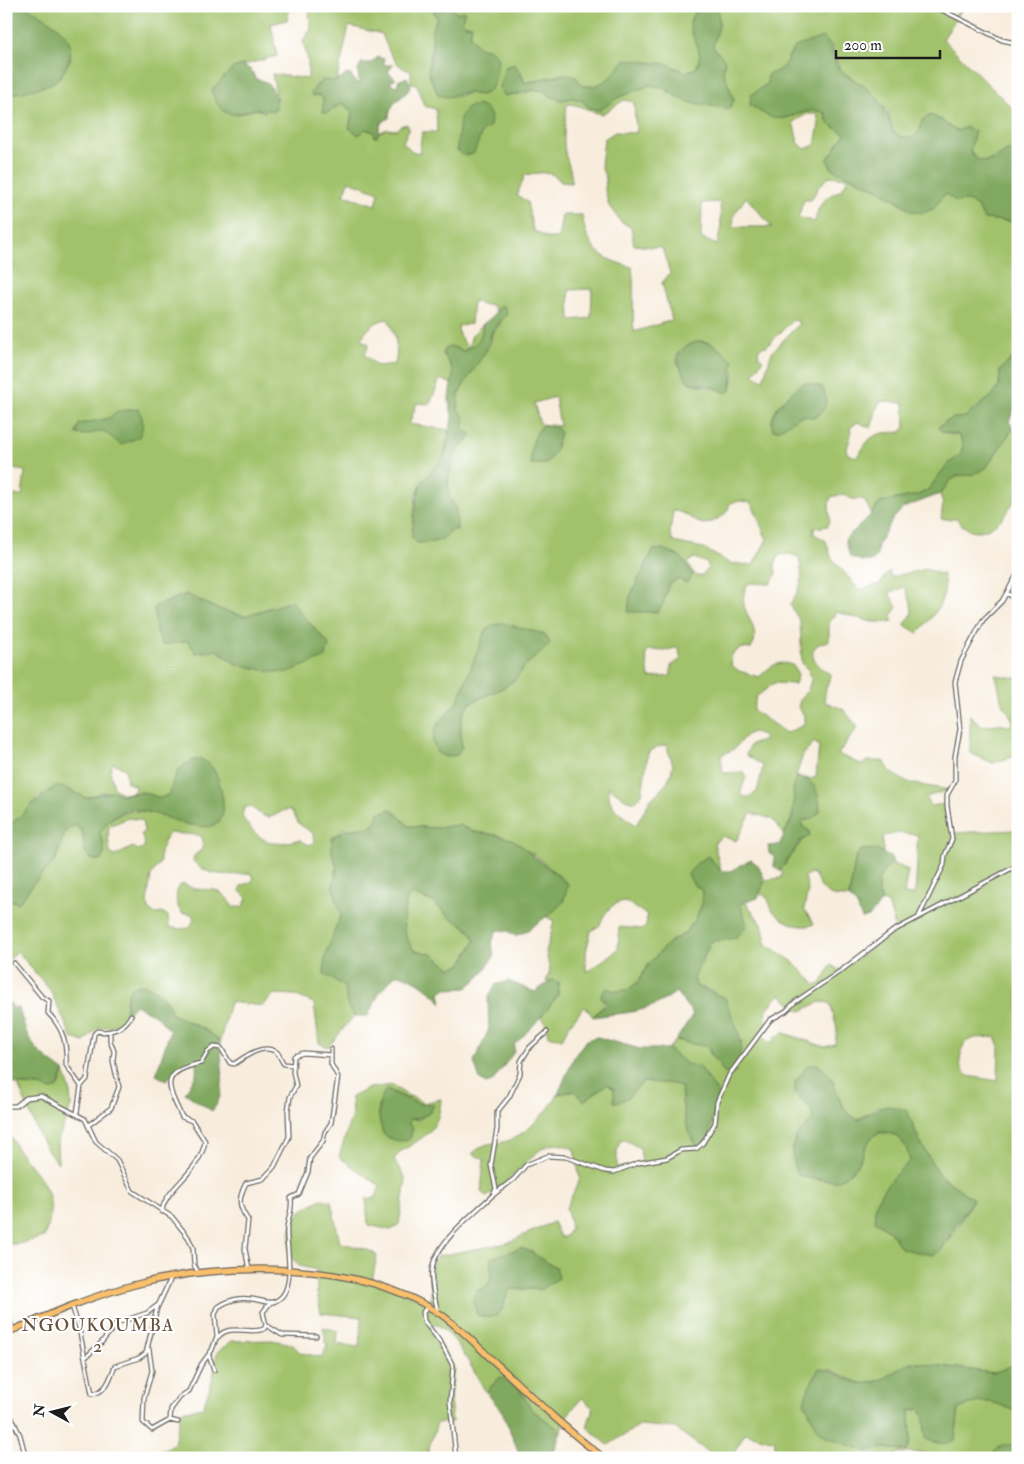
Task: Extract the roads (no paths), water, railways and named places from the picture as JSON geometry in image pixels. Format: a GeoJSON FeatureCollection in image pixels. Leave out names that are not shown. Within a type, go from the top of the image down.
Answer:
{"type":"FeatureCollection","features":[{"type":"Feature","properties":{"kind":"main road"},"geometry":{"type":"LineString","coordinates":[[9,1332],[72,1305],[126,1287],[172,1277],[199,1273],[249,1270],[291,1271],[338,1276],[374,1284],[438,1313],[600,1456]]}},
{"type":"Feature","properties":{"kind":"street"},"geometry":{"type":"LineString","coordinates":[[934,6],[1002,40],[1011,42],[1018,40]]}},
{"type":"Feature","properties":{"kind":"street"},"geometry":{"type":"LineString","coordinates":[[919,917],[944,866],[945,855],[952,839],[946,806],[947,795],[955,781],[955,756],[960,729],[955,682],[962,661],[984,620],[1007,592],[1018,573]]}},
{"type":"Feature","properties":{"kind":"street"},"geometry":{"type":"LineString","coordinates":[[1007,592],[1018,601]]}},
{"type":"Feature","properties":{"kind":"street"},"geometry":{"type":"LineString","coordinates":[[438,1313],[432,1274],[434,1261],[442,1247],[457,1230],[526,1165],[548,1156],[566,1158],[605,1172],[614,1172],[638,1163],[667,1158],[681,1150],[696,1149],[702,1144],[715,1123],[717,1102],[729,1075],[770,1020],[786,1011],[795,1002],[842,970],[893,931],[1018,865]]}},
{"type":"Feature","properties":{"kind":"street"},"geometry":{"type":"LineString","coordinates":[[14,963],[42,997],[49,1001],[48,1013],[61,1029],[68,1052],[66,1065],[81,1086]]}},
{"type":"Feature","properties":{"kind":"street"},"geometry":{"type":"LineString","coordinates":[[76,1113],[78,1112],[81,1086],[87,1079],[94,1034],[97,1031],[110,1031],[126,1024],[130,1015]]}},
{"type":"Feature","properties":{"kind":"street"},"geometry":{"type":"LineString","coordinates":[[90,1124],[105,1115],[111,1108],[119,1087],[113,1061],[114,1051],[110,1041],[110,1031]]}},
{"type":"Feature","properties":{"kind":"street"},"geometry":{"type":"LineString","coordinates":[[493,1195],[496,1189],[492,1177],[492,1154],[497,1129],[497,1112],[509,1096],[520,1074],[521,1061],[530,1047],[548,1032]]}},
{"type":"Feature","properties":{"kind":"street"},"geometry":{"type":"LineString","coordinates":[[162,1212],[166,1199],[189,1171],[196,1167],[205,1141],[192,1121],[182,1117],[169,1090],[168,1085],[172,1076],[189,1065],[201,1063],[208,1051],[214,1047],[221,1048],[230,1063],[234,1064],[250,1052],[270,1050],[278,1053],[284,1064],[293,1065]]}},
{"type":"Feature","properties":{"kind":"street"},"geometry":{"type":"LineString","coordinates":[[316,1336],[282,1335],[266,1325],[263,1312],[271,1303],[283,1295],[291,1271],[286,1256],[286,1239],[287,1227],[294,1206],[292,1198],[299,1194],[308,1172],[310,1158],[323,1141],[325,1132],[331,1124],[338,1077],[331,1064],[331,1049]]}},
{"type":"Feature","properties":{"kind":"street"},"geometry":{"type":"LineString","coordinates":[[249,1270],[245,1249],[248,1220],[240,1208],[240,1196],[246,1183],[263,1179],[274,1167],[289,1136],[288,1110],[290,1097],[296,1086],[293,1065],[294,1056],[297,1054],[330,1055]]}},
{"type":"Feature","properties":{"kind":"street"},"geometry":{"type":"LineString","coordinates":[[6,1106],[16,1106],[26,1098],[41,1096],[85,1119],[90,1124],[96,1142],[116,1160],[132,1191],[172,1217],[188,1237],[193,1248],[194,1265],[199,1273]]}},
{"type":"Feature","properties":{"kind":"street"},"geometry":{"type":"LineString","coordinates":[[72,1305],[92,1394],[95,1394],[106,1387],[115,1366],[139,1358],[146,1353],[159,1305],[172,1277]]}},
{"type":"Feature","properties":{"kind":"street"},"geometry":{"type":"LineString","coordinates":[[216,1341],[215,1315],[218,1306],[241,1297],[271,1303]]}},
{"type":"Feature","properties":{"kind":"street"},"geometry":{"type":"LineString","coordinates":[[6,1301],[9,1332]]}},
{"type":"Feature","properties":{"kind":"street"},"geometry":{"type":"LineString","coordinates":[[85,1358],[101,1343],[117,1322],[147,1313],[159,1305]]}},
{"type":"Feature","properties":{"kind":"street"},"geometry":{"type":"LineString","coordinates":[[427,1307],[423,1312],[424,1321],[441,1343],[453,1366],[450,1402],[456,1458]]}},
{"type":"Feature","properties":{"kind":"street"},"geometry":{"type":"LineString","coordinates":[[170,1420],[171,1410],[180,1397],[189,1391],[218,1335],[232,1329],[260,1330],[266,1325]]}},
{"type":"Feature","properties":{"kind":"street"},"geometry":{"type":"LineString","coordinates":[[148,1348],[152,1371],[144,1398],[144,1422],[152,1430],[170,1420],[178,1422]]}},
{"type":"Feature","properties":{"kind":"street"},"geometry":{"type":"LineString","coordinates":[[209,1355],[214,1370]]}},
{"type":"Feature","properties":{"kind":"street"},"geometry":{"type":"LineString","coordinates":[[6,1406],[20,1435],[26,1458]]}},
{"type":"Feature","properties":{"kind":"waterway"},"geometry":{"type":"LineString","coordinates":[[502,1453],[503,1458]]}},
{"type":"Feature","properties":{"kind":"district","name":"NGOUKOUMBA 2"},"geometry":{"type":"Point","coordinates":[98,1335]}}]}
